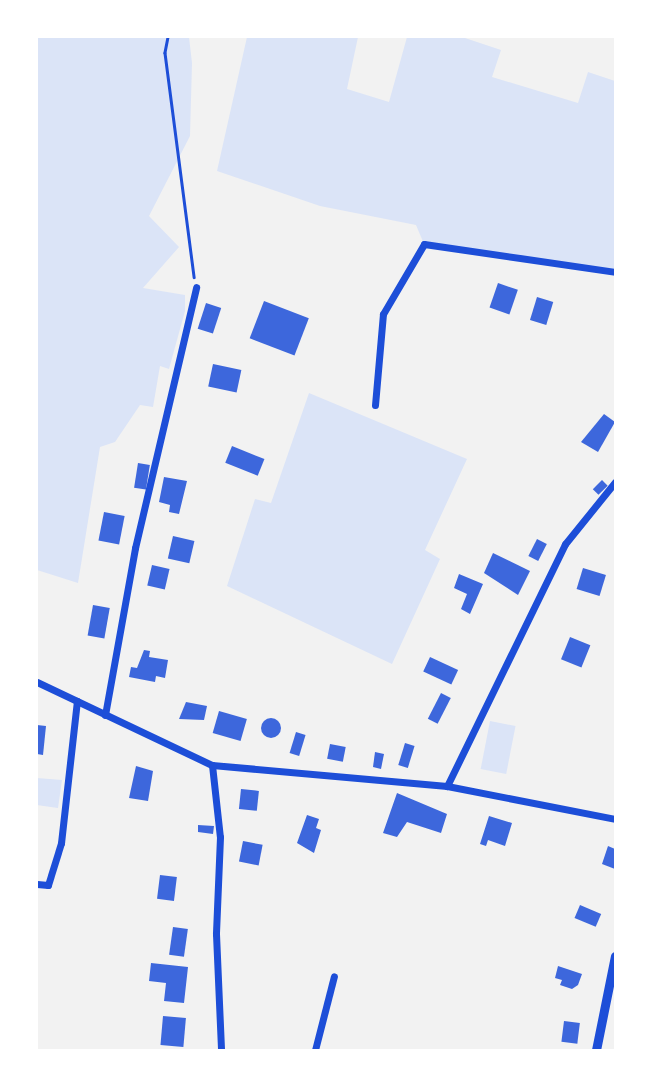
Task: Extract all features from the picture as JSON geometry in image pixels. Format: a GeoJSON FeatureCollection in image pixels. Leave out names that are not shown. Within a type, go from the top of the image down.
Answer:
{"type":"FeatureCollection","features":[{"type":"Feature","properties":{"kind":"street"},"geometry":{"type":"LineString","coordinates":[[374,405],[383,314],[424,244],[615,272]]}},
{"type":"Feature","properties":{"kind":"street"},"geometry":{"type":"LineString","coordinates":[[104,715],[135,548],[196,287]]}},
{"type":"Feature","properties":{"kind":"street"},"geometry":{"type":"LineString","coordinates":[[447,786],[565,544],[615,482]]}},
{"type":"Feature","properties":{"kind":"street"},"geometry":{"type":"LineString","coordinates":[[37,682],[212,765],[447,786],[615,819]]}},
{"type":"Feature","properties":{"kind":"street"},"geometry":{"type":"LineString","coordinates":[[37,884],[48,885],[61,843],[77,701]]}},
{"type":"Feature","properties":{"kind":"street"},"geometry":{"type":"LineString","coordinates":[[212,765],[220,837],[216,934],[221,1050]]}},
{"type":"Feature","properties":{"kind":"street"},"geometry":{"type":"LineString","coordinates":[[596,1050],[615,956]]}},
{"type":"Feature","properties":{"kind":"street"},"geometry":{"type":"LineString","coordinates":[[315,1050],[334,975]]}},
{"type":"Feature","properties":{"kind":"path"},"geometry":{"type":"LineString","coordinates":[[168,37],[165,53],[196,287]]}},
{"type":"Feature","properties":{"kind":"shaded area"},"geometry":{"type":"Polygon","coordinates":[[[37,37],[189,37],[192,63],[190,136],[149,216],[179,247],[143,288],[185,295],[185,311],[169,369],[160,366],[153,407],[140,405],[115,442],[100,447],[78,583],[37,570],[37,37]]]}},
{"type":"Feature","properties":{"kind":"shaded area"},"geometry":{"type":"Polygon","coordinates":[[[247,37],[358,37],[347,89],[389,102],[407,37],[462,37],[501,50],[492,77],[578,103],[588,72],[615,81],[615,272],[424,244],[416,225],[320,206],[217,171],[247,37]]]}},
{"type":"Feature","properties":{"kind":"shaded area"},"geometry":{"type":"Polygon","coordinates":[[[309,393],[467,459],[425,550],[440,559],[392,664],[227,586],[255,499],[271,503],[309,393]]]}},
{"type":"Feature","properties":{"kind":"shaded area"},"geometry":{"type":"Polygon","coordinates":[[[490,721],[516,726],[506,774],[481,769],[490,721]]]}},
{"type":"Feature","properties":{"kind":"shaded area"},"geometry":{"type":"Polygon","coordinates":[[[37,778],[62,780],[58,808],[37,805],[37,778]]]}},
{"type":"Feature","properties":{"kind":"building"},"geometry":{"type":"Polygon","coordinates":[[[498,283],[518,290],[509,314],[490,308],[498,283]]]}},
{"type":"Feature","properties":{"kind":"building"},"geometry":{"type":"Polygon","coordinates":[[[537,297],[553,302],[546,325],[530,320],[537,297]]]}},
{"type":"Feature","properties":{"kind":"building"},"geometry":{"type":"Polygon","coordinates":[[[264,301],[309,318],[294,356],[250,338],[264,301]]]}},
{"type":"Feature","properties":{"kind":"building"},"geometry":{"type":"Polygon","coordinates":[[[206,303],[221,308],[213,334],[198,329],[206,303]]]}},
{"type":"Feature","properties":{"kind":"building"},"geometry":{"type":"Polygon","coordinates":[[[213,364],[241,370],[237,393],[208,386],[213,364]]]}},
{"type":"Feature","properties":{"kind":"building"},"geometry":{"type":"Polygon","coordinates":[[[604,414],[615,422],[598,452],[581,442],[604,414]]]}},
{"type":"Feature","properties":{"kind":"building"},"geometry":{"type":"Polygon","coordinates":[[[232,446],[264,459],[258,476],[225,463],[232,446]]]}},
{"type":"Feature","properties":{"kind":"building"},"geometry":{"type":"Polygon","coordinates":[[[138,463],[150,465],[146,490],[134,488],[138,463]]]}},
{"type":"Feature","properties":{"kind":"building"},"geometry":{"type":"Polygon","coordinates":[[[164,477],[187,481],[179,514],[169,512],[170,505],[159,502],[164,477]]]}},
{"type":"Feature","properties":{"kind":"building"},"geometry":{"type":"Polygon","coordinates":[[[602,480],[608,486],[598,495],[593,489],[602,480]]]}},
{"type":"Feature","properties":{"kind":"building"},"geometry":{"type":"Polygon","coordinates":[[[104,512],[125,516],[119,544],[98,540],[104,512]]]}},
{"type":"Feature","properties":{"kind":"building"},"geometry":{"type":"Polygon","coordinates":[[[173,536],[194,541],[189,563],[168,558],[173,536]]]}},
{"type":"Feature","properties":{"kind":"building"},"geometry":{"type":"Polygon","coordinates":[[[537,539],[547,544],[538,561],[528,556],[537,539]]]}},
{"type":"Feature","properties":{"kind":"building"},"geometry":{"type":"Polygon","coordinates":[[[493,553],[530,571],[518,595],[484,573],[493,553]]]}},
{"type":"Feature","properties":{"kind":"building"},"geometry":{"type":"Polygon","coordinates":[[[152,565],[170,569],[165,590],[147,585],[152,565]]]}},
{"type":"Feature","properties":{"kind":"building"},"geometry":{"type":"Polygon","coordinates":[[[583,568],[606,575],[600,596],[577,589],[583,568]]]}},
{"type":"Feature","properties":{"kind":"building"},"geometry":{"type":"Polygon","coordinates":[[[459,574],[483,584],[470,614],[461,609],[467,594],[454,588],[459,574]]]}},
{"type":"Feature","properties":{"kind":"building"},"geometry":{"type":"Polygon","coordinates":[[[93,605],[110,608],[104,638],[88,636],[93,605]]]}},
{"type":"Feature","properties":{"kind":"building"},"geometry":{"type":"Polygon","coordinates":[[[570,637],[590,645],[581,667],[561,659],[570,637]]]}},
{"type":"Feature","properties":{"kind":"building"},"geometry":{"type":"Polygon","coordinates":[[[144,650],[150,651],[149,657],[168,660],[165,678],[156,676],[155,682],[129,677],[131,667],[137,668],[144,650]]]}},
{"type":"Feature","properties":{"kind":"building"},"geometry":{"type":"Polygon","coordinates":[[[430,657],[458,670],[451,685],[423,672],[430,657]]]}},
{"type":"Feature","properties":{"kind":"building"},"geometry":{"type":"Polygon","coordinates":[[[441,693],[451,698],[438,724],[428,719],[441,693]]]}},
{"type":"Feature","properties":{"kind":"building"},"geometry":{"type":"Polygon","coordinates":[[[186,702],[207,706],[204,720],[179,719],[186,702]]]}},
{"type":"Feature","properties":{"kind":"building"},"geometry":{"type":"Polygon","coordinates":[[[219,711],[247,719],[241,741],[213,733],[219,711]]]}},
{"type":"Feature","properties":{"kind":"building"},"geometry":{"type":"Polygon","coordinates":[[[267,718],[275,718],[281,728],[275,738],[267,738],[261,732],[261,724],[267,718]]]}},
{"type":"Feature","properties":{"kind":"building"},"geometry":{"type":"Polygon","coordinates":[[[37,725],[46,726],[43,755],[37,754],[37,725]]]}},
{"type":"Feature","properties":{"kind":"building"},"geometry":{"type":"Polygon","coordinates":[[[296,732],[306,735],[299,756],[290,753],[296,732]]]}},
{"type":"Feature","properties":{"kind":"building"},"geometry":{"type":"Polygon","coordinates":[[[405,743],[415,746],[408,768],[398,765],[405,743]]]}},
{"type":"Feature","properties":{"kind":"building"},"geometry":{"type":"Polygon","coordinates":[[[330,744],[346,747],[343,762],[327,759],[330,744]]]}},
{"type":"Feature","properties":{"kind":"building"},"geometry":{"type":"Polygon","coordinates":[[[375,752],[384,754],[381,769],[373,767],[375,752]]]}},
{"type":"Feature","properties":{"kind":"building"},"geometry":{"type":"Polygon","coordinates":[[[136,766],[153,771],[148,801],[129,798],[136,766]]]}},
{"type":"Feature","properties":{"kind":"building"},"geometry":{"type":"Polygon","coordinates":[[[241,789],[259,791],[257,811],[239,809],[241,789]]]}},
{"type":"Feature","properties":{"kind":"building"},"geometry":{"type":"Polygon","coordinates":[[[397,793],[447,814],[441,833],[407,822],[397,837],[383,833],[397,793]]]}},
{"type":"Feature","properties":{"kind":"building"},"geometry":{"type":"Polygon","coordinates":[[[307,815],[319,819],[316,828],[321,830],[314,853],[297,843],[307,815]]]}},
{"type":"Feature","properties":{"kind":"building"},"geometry":{"type":"Polygon","coordinates":[[[489,816],[512,823],[505,846],[488,840],[486,846],[480,844],[489,816]]]}},
{"type":"Feature","properties":{"kind":"building"},"geometry":{"type":"Polygon","coordinates":[[[198,825],[214,826],[213,834],[198,832],[198,825]]]}},
{"type":"Feature","properties":{"kind":"building"},"geometry":{"type":"Polygon","coordinates":[[[243,841],[263,845],[259,865],[239,862],[243,841]]]}},
{"type":"Feature","properties":{"kind":"building"},"geometry":{"type":"Polygon","coordinates":[[[608,846],[615,849],[615,869],[602,864],[608,846]]]}},
{"type":"Feature","properties":{"kind":"building"},"geometry":{"type":"Polygon","coordinates":[[[160,875],[177,877],[174,901],[157,899],[160,875]]]}},
{"type":"Feature","properties":{"kind":"building"},"geometry":{"type":"Polygon","coordinates":[[[580,905],[601,914],[596,927],[575,918],[580,905]]]}},
{"type":"Feature","properties":{"kind":"building"},"geometry":{"type":"Polygon","coordinates":[[[173,927],[188,929],[184,957],[169,955],[173,927]]]}},
{"type":"Feature","properties":{"kind":"building"},"geometry":{"type":"Polygon","coordinates":[[[151,963],[188,967],[184,1003],[164,1001],[166,983],[149,981],[151,963]]]}},
{"type":"Feature","properties":{"kind":"building"},"geometry":{"type":"Polygon","coordinates":[[[558,966],[582,974],[578,985],[572,989],[560,985],[562,980],[555,978],[558,966]]]}},
{"type":"Feature","properties":{"kind":"building"},"geometry":{"type":"Polygon","coordinates":[[[163,1016],[186,1018],[183,1047],[160,1045],[163,1016]]]}},
{"type":"Feature","properties":{"kind":"building"},"geometry":{"type":"Polygon","coordinates":[[[564,1021],[580,1023],[577,1044],[561,1042],[564,1021]]]}}]}
